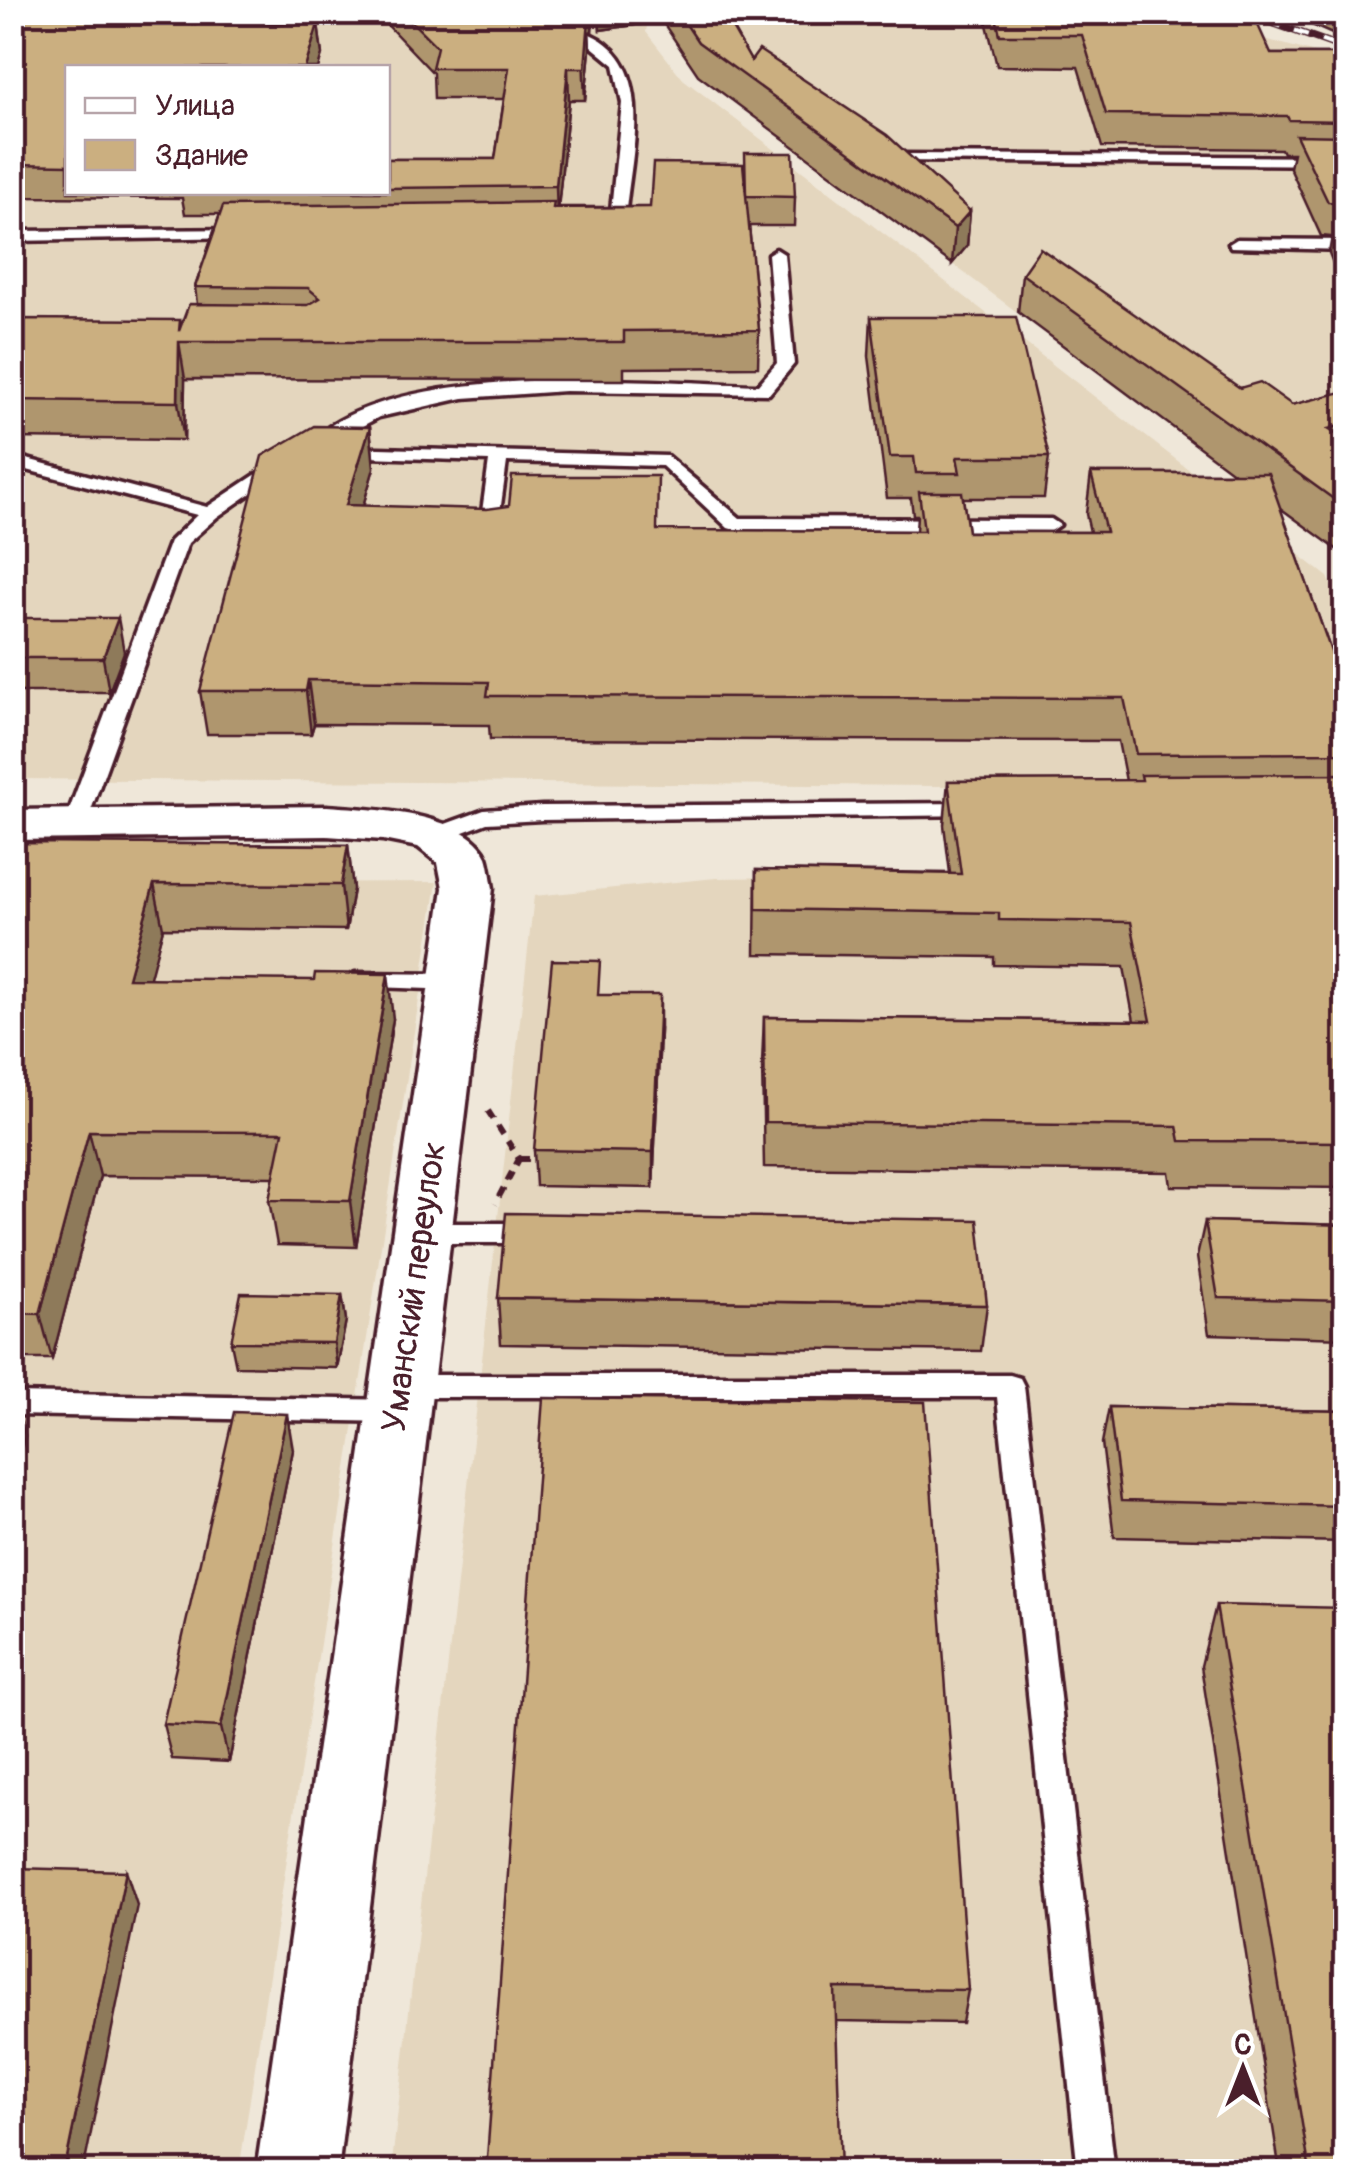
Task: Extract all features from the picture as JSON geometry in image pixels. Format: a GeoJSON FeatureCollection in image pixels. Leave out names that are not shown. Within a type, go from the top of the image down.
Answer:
{"type":"FeatureCollection","features":[{"type":"Feature","properties":{"kind":"street"},"geometry":{"type":"LineString","coordinates":[[12,825],[327,821],[383,825],[434,836]]}},
{"type":"Feature","properties":{"kind":"street","name":"Уманский переулок"},"geometry":{"type":"LineString","coordinates":[[296,2172],[399,1398],[450,1233],[456,982],[468,888],[462,857],[434,836]]}},
{"type":"Feature","properties":{"kind":"lane"},"geometry":{"type":"LineString","coordinates":[[572,228],[604,222],[618,212],[629,102],[620,64],[590,38]]}},
{"type":"Feature","properties":{"kind":"lane"},"geometry":{"type":"LineString","coordinates":[[901,158],[1346,161]]}},
{"type":"Feature","properties":{"kind":"lane"},"geometry":{"type":"LineString","coordinates":[[12,236],[263,232]]}},
{"type":"Feature","properties":{"kind":"lane"},"geometry":{"type":"LineString","coordinates":[[1237,244],[1346,245]]}},
{"type":"Feature","properties":{"kind":"lane"},"geometry":{"type":"LineString","coordinates":[[776,254],[786,364],[763,390],[525,388],[431,396],[370,414],[308,448],[379,456],[666,461],[735,524],[1051,525]]}},
{"type":"Feature","properties":{"kind":"lane"},"geometry":{"type":"LineString","coordinates":[[487,541],[499,458]]}},
{"type":"Feature","properties":{"kind":"lane"},"geometry":{"type":"LineString","coordinates":[[75,824],[178,541],[210,513],[292,459]]}},
{"type":"Feature","properties":{"kind":"lane"},"geometry":{"type":"LineString","coordinates":[[12,460],[210,513]]}},
{"type":"Feature","properties":{"kind":"lane"},"geometry":{"type":"LineString","coordinates":[[434,836],[484,817],[542,813],[992,810]]}},
{"type":"Feature","properties":{"kind":"lane"},"geometry":{"type":"LineString","coordinates":[[332,981],[456,982]]}},
{"type":"Feature","properties":{"kind":"lane"},"geometry":{"type":"LineString","coordinates":[[450,1233],[556,1233]]}},
{"type":"Feature","properties":{"kind":"lane"},"geometry":{"type":"LineString","coordinates":[[12,1404],[1010,1386],[1097,2172]]}},
{"type":"Feature","properties":{"kind":"path"},"geometry":{"type":"LineString","coordinates":[[479,1098],[519,1160]]}},
{"type":"Feature","properties":{"kind":"path"},"geometry":{"type":"LineString","coordinates":[[450,1233],[519,1160],[536,1160]]}},
{"type":"Feature","properties":{"kind":"shaded area"},"geometry":{"type":"Polygon","coordinates":[[[659,12],[1169,13],[1345,61],[1345,556],[698,75],[659,12]]]}},
{"type":"Feature","properties":{"kind":"shaded area"},"geometry":{"type":"Polygon","coordinates":[[[13,13],[649,13],[646,32],[683,79],[1328,577],[1345,619],[1345,789],[13,779],[13,13]]]}},
{"type":"Feature","properties":{"kind":"shaded area"},"geometry":{"type":"Polygon","coordinates":[[[1345,870],[1345,2171],[391,2172],[534,896],[716,878],[1345,870]]]}},
{"type":"Feature","properties":{"kind":"shaded area"},"geometry":{"type":"Polygon","coordinates":[[[437,882],[239,2171],[13,2171],[12,884],[437,882]]]}},
{"type":"Feature","properties":{"kind":"building"},"geometry":{"type":"Polygon","coordinates":[[[18,12],[178,12],[174,24],[318,24],[306,65],[65,65],[65,165],[12,164],[12,24],[18,12]]]}},
{"type":"Feature","properties":{"kind":"building"},"geometry":{"type":"Polygon","coordinates":[[[402,12],[582,12],[589,19],[585,68],[568,68],[556,186],[390,188],[390,159],[495,159],[509,68],[432,68],[437,47],[402,12]]]}},
{"type":"Feature","properties":{"kind":"building"},"geometry":{"type":"Polygon","coordinates":[[[678,12],[723,12],[751,61],[759,50],[887,135],[970,211],[955,228],[698,42],[678,12]]]}},
{"type":"Feature","properties":{"kind":"building"},"geometry":{"type":"Polygon","coordinates":[[[995,12],[1253,14],[1271,54],[1346,54],[1346,121],[1289,120],[1287,116],[1106,114],[1082,35],[1000,35],[995,12]]]}},
{"type":"Feature","properties":{"kind":"building"},"geometry":{"type":"Polygon","coordinates":[[[1296,135],[1346,136],[1346,203],[1328,202],[1296,135]]]}},
{"type":"Feature","properties":{"kind":"building"},"geometry":{"type":"Polygon","coordinates":[[[745,153],[793,153],[795,197],[746,196],[745,153]]]}},
{"type":"Feature","properties":{"kind":"building"},"geometry":{"type":"Polygon","coordinates":[[[653,163],[743,164],[759,330],[624,331],[624,342],[179,342],[178,402],[12,400],[12,319],[180,320],[179,331],[189,304],[308,305],[320,298],[308,288],[195,287],[223,206],[554,202],[553,208],[650,207],[653,163]]]}},
{"type":"Feature","properties":{"kind":"building"},"geometry":{"type":"Polygon","coordinates":[[[1335,219],[1346,219],[1346,244],[1335,219]]]}},
{"type":"Feature","properties":{"kind":"building"},"geometry":{"type":"Polygon","coordinates":[[[1040,248],[1240,388],[1260,382],[1292,405],[1346,391],[1346,424],[1328,429],[1346,441],[1346,508],[1022,274],[1040,248]]]}},
{"type":"Feature","properties":{"kind":"building"},"geometry":{"type":"Polygon","coordinates":[[[871,317],[1016,317],[1049,457],[957,457],[960,473],[916,473],[914,457],[890,457],[871,317]]]}},
{"type":"Feature","properties":{"kind":"building"},"geometry":{"type":"Polygon","coordinates":[[[314,426],[370,427],[346,505],[487,509],[509,506],[512,476],[658,476],[657,530],[924,531],[919,492],[962,492],[968,532],[1106,532],[1091,473],[1268,473],[1346,694],[1346,753],[1136,754],[1124,698],[487,696],[489,682],[308,680],[306,691],[200,691],[262,456],[314,426]]]}},
{"type":"Feature","properties":{"kind":"building"},"geometry":{"type":"Polygon","coordinates":[[[12,618],[118,618],[103,658],[12,658],[12,618]]]}},
{"type":"Feature","properties":{"kind":"building"},"geometry":{"type":"Polygon","coordinates":[[[1346,774],[1346,1142],[1180,1141],[1177,1126],[765,1122],[764,1017],[1151,1021],[1131,922],[999,920],[999,913],[756,909],[756,870],[961,874],[948,781],[1346,774]]]}},
{"type":"Feature","properties":{"kind":"building"},"geometry":{"type":"Polygon","coordinates":[[[12,843],[348,845],[341,885],[154,884],[128,978],[314,980],[315,973],[388,974],[350,1201],[269,1200],[283,1132],[89,1131],[40,1314],[12,1313],[12,843]]]}},
{"type":"Feature","properties":{"kind":"building"},"geometry":{"type":"Polygon","coordinates":[[[552,960],[600,961],[598,995],[660,995],[653,1152],[534,1150],[552,960]]]}},
{"type":"Feature","properties":{"kind":"building"},"geometry":{"type":"Polygon","coordinates":[[[506,1213],[978,1220],[987,1305],[498,1298],[506,1213]]]}},
{"type":"Feature","properties":{"kind":"building"},"geometry":{"type":"Polygon","coordinates":[[[1205,1221],[1346,1225],[1346,1301],[1218,1298],[1205,1221]]]}},
{"type":"Feature","properties":{"kind":"building"},"geometry":{"type":"Polygon","coordinates":[[[241,1293],[342,1295],[334,1343],[231,1342],[241,1293]]]}},
{"type":"Feature","properties":{"kind":"building"},"geometry":{"type":"Polygon","coordinates":[[[543,1398],[925,1402],[968,1990],[835,1988],[841,2172],[486,2172],[543,1398]]]}},
{"type":"Feature","properties":{"kind":"building"},"geometry":{"type":"Polygon","coordinates":[[[1109,1407],[1346,1411],[1346,1506],[1121,1501],[1109,1407]]]}},
{"type":"Feature","properties":{"kind":"building"},"geometry":{"type":"Polygon","coordinates":[[[234,1412],[287,1414],[221,1727],[163,1724],[234,1412]]]}},
{"type":"Feature","properties":{"kind":"building"},"geometry":{"type":"Polygon","coordinates":[[[1216,1605],[1346,1608],[1346,2172],[1310,2172],[1216,1605]]]}},
{"type":"Feature","properties":{"kind":"building"},"geometry":{"type":"Polygon","coordinates":[[[13,1868],[126,1871],[64,2172],[12,2172],[13,1868]]]}},
{"type":"Feature","properties":{"kind":"railway"},"geometry":{"type":"LineString","coordinates":[[1242,12],[1346,49]]}}]}
